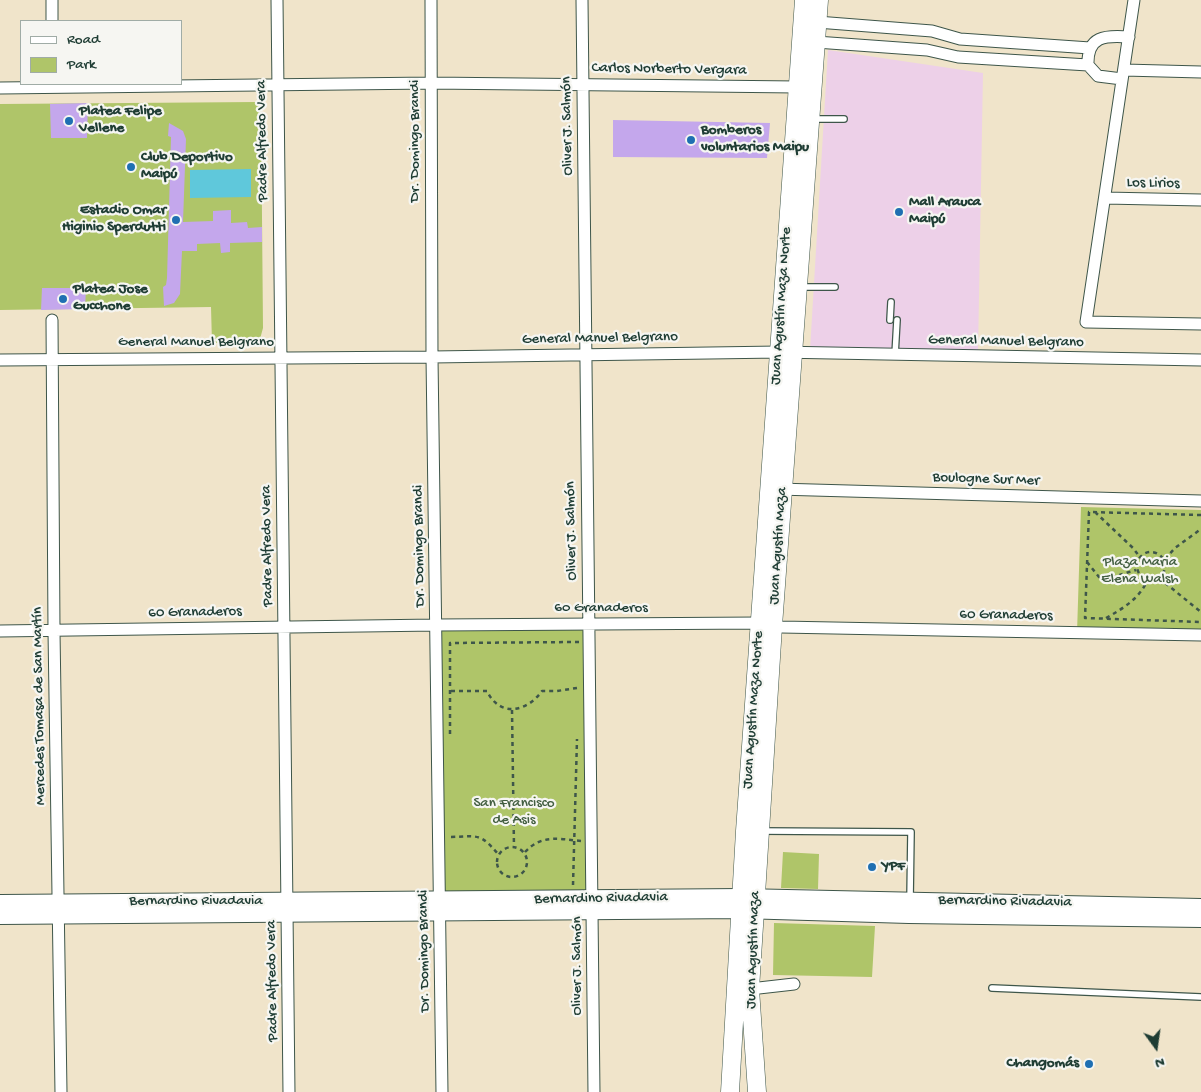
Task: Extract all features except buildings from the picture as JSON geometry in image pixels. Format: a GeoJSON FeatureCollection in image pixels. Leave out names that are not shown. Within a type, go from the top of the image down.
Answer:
{"type":"FeatureCollection","features":[{"type":"Feature","properties":{"kind":"main road","name":"Juan Agustín Maza Norte"},"geometry":{"type":"LineString","coordinates":[[730,1092],[734,1034],[748,904],[777,489],[786,352],[797,87],[804,0]]}},
{"type":"Feature","properties":{"kind":"main road"},"geometry":{"type":"LineString","coordinates":[[786,352],[797,287],[819,0]]}},
{"type":"Feature","properties":{"kind":"main road","name":"Juan Agustín Maza"},"geometry":{"type":"LineString","coordinates":[[757,1092],[750,989],[748,904],[760,831],[766,625]]}},
{"type":"Feature","properties":{"kind":"main road"},"geometry":{"type":"LineString","coordinates":[[734,1034],[738,1092]]}},
{"type":"Feature","properties":{"kind":"street"},"geometry":{"type":"LineString","coordinates":[[52,0],[52,20]]}},
{"type":"Feature","properties":{"kind":"street","name":"Padre Alfredo Vera"},"geometry":{"type":"LineString","coordinates":[[277,0],[289,1092]]}},
{"type":"Feature","properties":{"kind":"street","name":"Dr. Domingo Brandi"},"geometry":{"type":"LineString","coordinates":[[431,0],[432,357],[442,1092]]}},
{"type":"Feature","properties":{"kind":"street","name":"Oliver J. Salmón"},"geometry":{"type":"LineString","coordinates":[[582,0],[594,1092]]}},
{"type":"Feature","properties":{"kind":"street"},"geometry":{"type":"LineString","coordinates":[[1134,0],[1086,322],[1201,324]]}},
{"type":"Feature","properties":{"kind":"street"},"geometry":{"type":"LineString","coordinates":[[818,22],[932,31],[960,39],[1090,48]]}},
{"type":"Feature","properties":{"kind":"street"},"geometry":{"type":"LineString","coordinates":[[1129,37],[1106,37],[1096,40],[1090,48],[1088,65],[1091,71],[1098,76],[1201,72]]}},
{"type":"Feature","properties":{"kind":"street"},"geometry":{"type":"LineString","coordinates":[[816,42],[927,50],[958,57],[1088,65]]}},
{"type":"Feature","properties":{"kind":"street","name":"Carlos Norberto Vergara"},"geometry":{"type":"LineString","coordinates":[[182,84],[431,83],[797,87]]}},
{"type":"Feature","properties":{"kind":"street","name":"Carlos Norberto Vergara"},"geometry":{"type":"LineString","coordinates":[[0,88],[52,85]]}},
{"type":"Feature","properties":{"kind":"street","name":"Los Lirios"},"geometry":{"type":"LineString","coordinates":[[1104,198],[1201,200]]}},
{"type":"Feature","properties":{"kind":"street","name":"Mercedes Tomasa de San Martín"},"geometry":{"type":"LineString","coordinates":[[52,320],[54,631],[61,1092]]}},
{"type":"Feature","properties":{"kind":"street","name":"General Manuel Belgrano"},"geometry":{"type":"LineString","coordinates":[[0,360],[786,352],[1201,360]]}},
{"type":"Feature","properties":{"kind":"street","name":"Boulogne Sur Mer"},"geometry":{"type":"LineString","coordinates":[[777,489],[1201,501]]}},
{"type":"Feature","properties":{"kind":"street","name":"60 Granaderos"},"geometry":{"type":"LineString","coordinates":[[0,631],[284,626],[588,624],[766,625],[1201,635]]}},
{"type":"Feature","properties":{"kind":"street","name":"Bernardino Rivadavia"},"geometry":{"type":"LineString","coordinates":[[0,903],[58,909]]}},
{"type":"Feature","properties":{"kind":"street","name":"Bernardino Rivadavia"},"geometry":{"type":"LineString","coordinates":[[0,916],[58,909],[287,907],[748,904],[909,907],[1201,907]]}},
{"type":"Feature","properties":{"kind":"street","name":"Bernardino Rivadavia"},"geometry":{"type":"LineString","coordinates":[[909,907],[1201,919]]}},
{"type":"Feature","properties":{"kind":"street"},"geometry":{"type":"LineString","coordinates":[[750,989],[794,984]]}},
{"type":"Feature","properties":{"kind":"lane"},"geometry":{"type":"LineString","coordinates":[[810,118],[844,120]]}},
{"type":"Feature","properties":{"kind":"lane"},"geometry":{"type":"LineString","coordinates":[[797,287],[835,287]]}},
{"type":"Feature","properties":{"kind":"lane"},"geometry":{"type":"LineString","coordinates":[[890,320],[891,302]]}},
{"type":"Feature","properties":{"kind":"lane"},"geometry":{"type":"LineString","coordinates":[[895,355],[897,320]]}},
{"type":"Feature","properties":{"kind":"lane"},"geometry":{"type":"LineString","coordinates":[[760,831],[911,832],[909,907]]}},
{"type":"Feature","properties":{"kind":"lane"},"geometry":{"type":"LineString","coordinates":[[992,988],[1201,997]]}},
{"type":"Feature","properties":{"kind":"path"},"geometry":{"type":"LineString","coordinates":[[1201,515],[1089,512],[1085,618],[1201,622]]}},
{"type":"Feature","properties":{"kind":"path"},"geometry":{"type":"LineString","coordinates":[[1094,512],[1133,548],[1139,556]]}},
{"type":"Feature","properties":{"kind":"path"},"geometry":{"type":"LineString","coordinates":[[1165,560],[1175,548],[1201,529]]}},
{"type":"Feature","properties":{"kind":"path"},"geometry":{"type":"LineString","coordinates":[[1143,553],[1159,553],[1165,560],[1166,568],[1158,578],[1148,579],[1136,570],[1136,560],[1143,553]]}},
{"type":"Feature","properties":{"kind":"path"},"geometry":{"type":"LineString","coordinates":[[1087,562],[1099,577],[1106,579],[1136,570]]}},
{"type":"Feature","properties":{"kind":"path"},"geometry":{"type":"LineString","coordinates":[[1158,578],[1201,612]]}},
{"type":"Feature","properties":{"kind":"path"},"geometry":{"type":"LineString","coordinates":[[1104,619],[1133,601],[1141,593],[1148,579]]}},
{"type":"Feature","properties":{"kind":"path"},"geometry":{"type":"LineString","coordinates":[[450,740],[450,643],[579,642],[579,651]]}},
{"type":"Feature","properties":{"kind":"path"},"geometry":{"type":"LineString","coordinates":[[450,691],[487,692],[491,700],[499,706],[512,710],[522,708],[531,703],[542,691],[578,688]]}},
{"type":"Feature","properties":{"kind":"path"},"geometry":{"type":"LineString","coordinates":[[512,710],[514,847]]}},
{"type":"Feature","properties":{"kind":"path"},"geometry":{"type":"LineString","coordinates":[[573,885],[577,735]]}},
{"type":"Feature","properties":{"kind":"path"},"geometry":{"type":"LineString","coordinates":[[451,844],[450,837],[476,836],[486,839],[499,855]]}},
{"type":"Feature","properties":{"kind":"path"},"geometry":{"type":"LineString","coordinates":[[525,852],[532,845],[543,839],[574,840]]}},
{"type":"Feature","properties":{"kind":"path"},"geometry":{"type":"LineString","coordinates":[[514,847],[525,852],[528,859],[527,867],[523,874],[506,875],[500,871],[497,865],[499,855],[506,848],[514,847]]}},
{"type":"Feature","properties":{"kind":"path"},"geometry":{"type":"LineString","coordinates":[[514,876],[514,886]]}},
{"type":"Feature","properties":{"kind":"shaded area","name":"Mall Arauca Maipú"},"geometry":{"type":"Polygon","coordinates":[[[828,50],[983,73],[978,353],[810,350],[828,50]]]}},
{"type":"Feature","properties":{"kind":"green space","name":"Club Deportivo Maipú"},"geometry":{"type":"Polygon","coordinates":[[[256,102],[261,107],[263,328],[260,339],[254,342],[212,343],[211,307],[0,310],[0,104],[256,102]]]}},
{"type":"Feature","properties":{"kind":"green space","name":"Plaza Maria Elena Walsh"},"geometry":{"type":"Polygon","coordinates":[[[1081,507],[1201,510],[1201,635],[1077,633],[1081,507]]]}},
{"type":"Feature","properties":{"kind":"green space","name":"San Francisco de Asis"},"geometry":{"type":"Polygon","coordinates":[[[588,624],[592,899],[439,900],[436,625],[588,624]]]}},
{"type":"Feature","properties":{"kind":"green space"},"geometry":{"type":"Polygon","coordinates":[[[783,852],[819,854],[818,889],[781,888],[783,852]]]}},
{"type":"Feature","properties":{"kind":"green space"},"geometry":{"type":"Polygon","coordinates":[[[774,923],[875,926],[872,977],[773,975],[774,923]]]}},
{"type":"Feature","properties":{"kind":"water"},"geometry":{"type":"Polygon","coordinates":[[[251,169],[251,197],[190,198],[190,170],[251,169]]]}},
{"type":"Feature","properties":{"kind":"place","name":"Platea Felipe Vellene"},"geometry":{"type":"Point","coordinates":[69,121]}},
{"type":"Feature","properties":{"kind":"place","name":"Bomberos voluntarios Maipu"},"geometry":{"type":"Point","coordinates":[691,140]}},
{"type":"Feature","properties":{"kind":"place","name":"Club Deportivo Maipú"},"geometry":{"type":"Point","coordinates":[131,167]}},
{"type":"Feature","properties":{"kind":"place","name":"Mall Arauca Maipú"},"geometry":{"type":"Point","coordinates":[899,212]}},
{"type":"Feature","properties":{"kind":"place","name":"Estadio Omar Higinio Sperdutti"},"geometry":{"type":"Point","coordinates":[176,220]}},
{"type":"Feature","properties":{"kind":"place","name":"Platea Jose Gucchone"},"geometry":{"type":"Point","coordinates":[63,299]}},
{"type":"Feature","properties":{"kind":"place","name":"YPF"},"geometry":{"type":"Point","coordinates":[872,867]}},
{"type":"Feature","properties":{"kind":"place","name":"Changomás"},"geometry":{"type":"Point","coordinates":[1089,1064]}}]}
